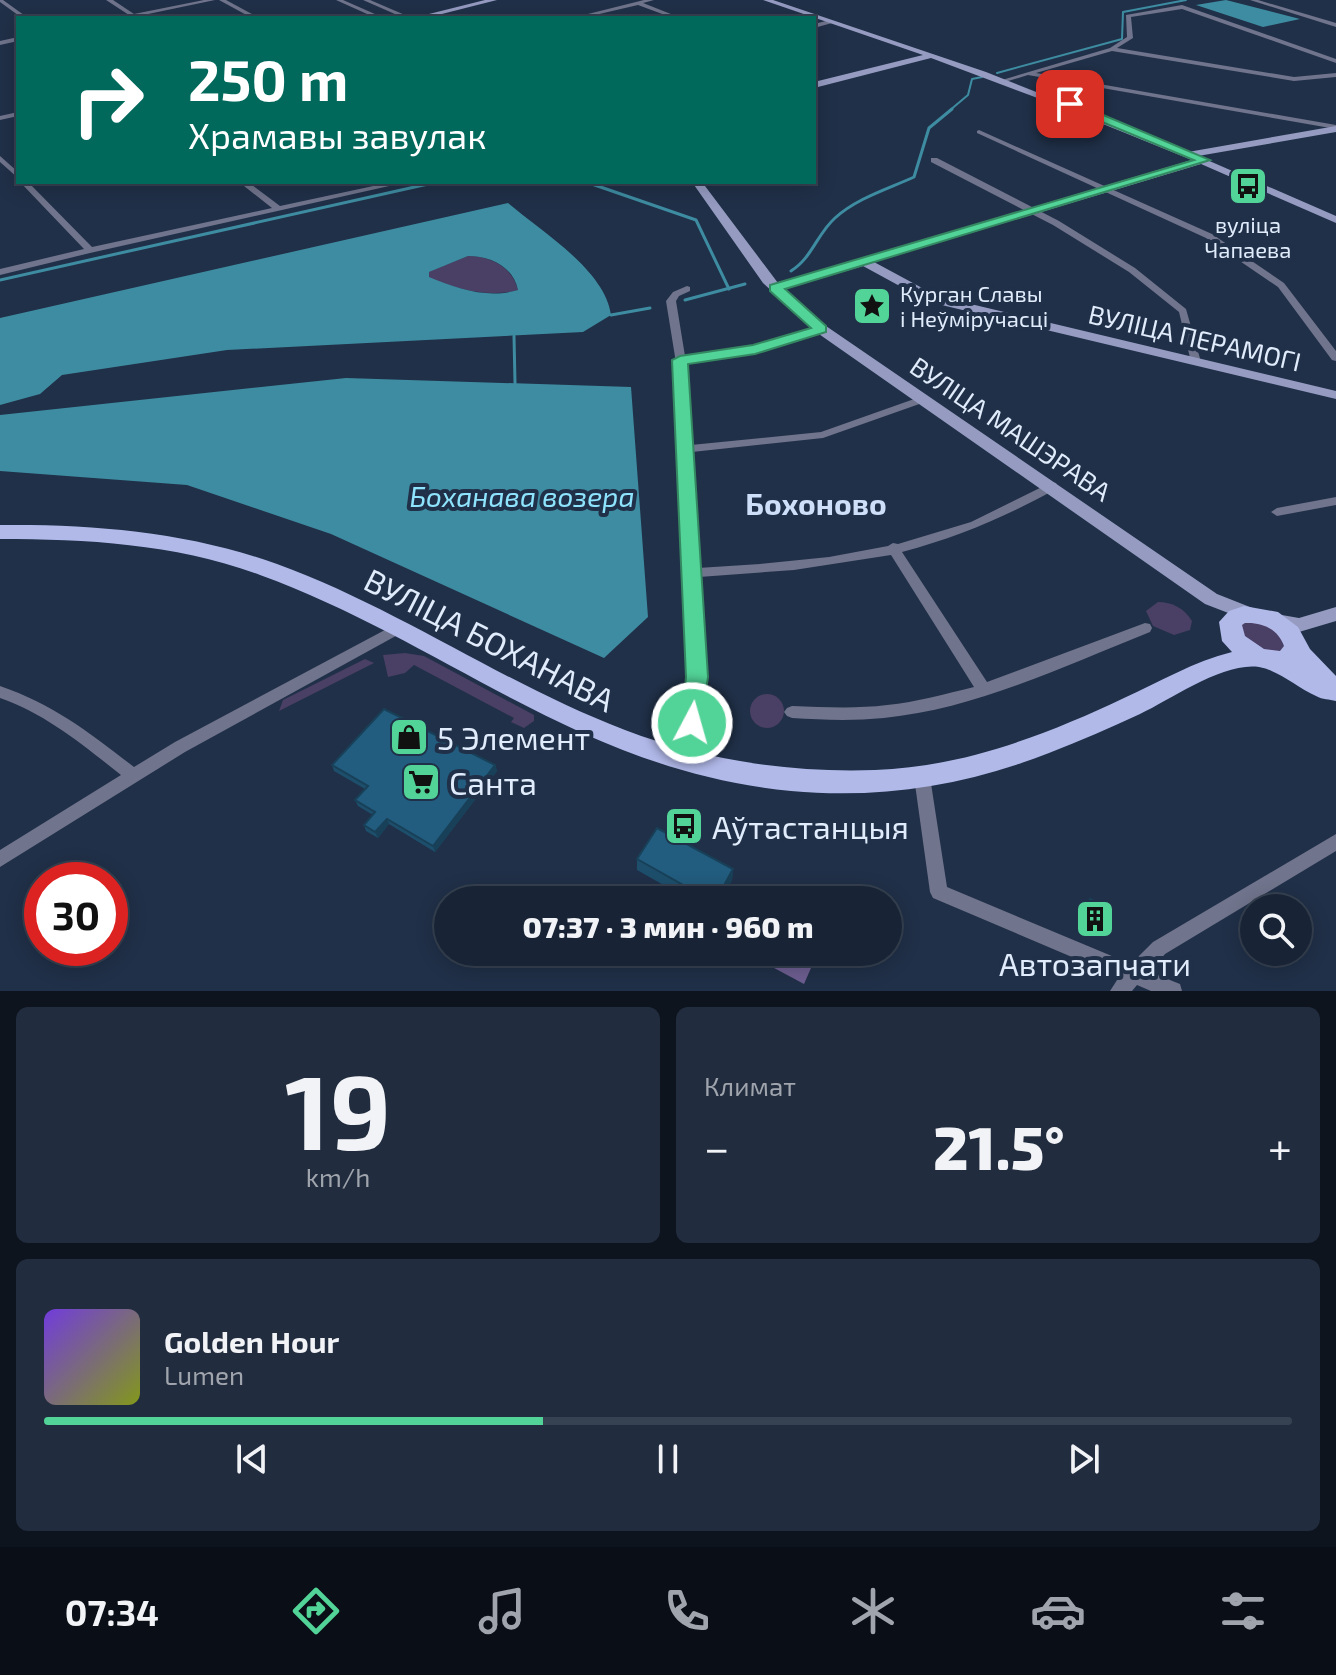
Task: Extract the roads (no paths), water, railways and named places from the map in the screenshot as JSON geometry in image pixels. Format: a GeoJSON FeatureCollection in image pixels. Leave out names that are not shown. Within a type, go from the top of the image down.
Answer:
{"type":"FeatureCollection","features":[{"type":"Feature","properties":{"kind":"main road","name":"ВУЛІЦА БОХАНАВА"},"geometry":{"type":"LineString","coordinates":[[0,532],[45,531],[186,544],[271,570],[398,628],[578,722],[640,749],[682,762],[794,778],[922,777],[1003,759],[1221,663],[1285,661],[1296,646]]}},
{"type":"Feature","properties":{"kind":"main road"},"geometry":{"type":"LineString","coordinates":[[1221,663],[1234,617],[1249,614],[1273,620],[1284,627],[1336,694]]}},
{"type":"Feature","properties":{"kind":"main road"},"geometry":{"type":"LineString","coordinates":[[1229,631],[1242,649],[1336,694]]}},
{"type":"Feature","properties":{"kind":"street"},"geometry":{"type":"LineString","coordinates":[[0,0],[22,16]]}},
{"type":"Feature","properties":{"kind":"street"},"geometry":{"type":"LineString","coordinates":[[109,0],[133,16]]}},
{"type":"Feature","properties":{"kind":"street"},"geometry":{"type":"LineString","coordinates":[[139,16],[212,0]]}},
{"type":"Feature","properties":{"kind":"street"},"geometry":{"type":"LineString","coordinates":[[222,0],[252,16]]}},
{"type":"Feature","properties":{"kind":"street"},"geometry":{"type":"LineString","coordinates":[[339,0],[376,16]]}},
{"type":"Feature","properties":{"kind":"street"},"geometry":{"type":"LineString","coordinates":[[366,0],[404,16]]}},
{"type":"Feature","properties":{"kind":"street"},"geometry":{"type":"LineString","coordinates":[[583,16],[651,0]]}},
{"type":"Feature","properties":{"kind":"street"},"geometry":{"type":"LineString","coordinates":[[766,0],[813,16]]}},
{"type":"Feature","properties":{"kind":"street"},"geometry":{"type":"LineString","coordinates":[[1253,0],[1336,25]]}},
{"type":"Feature","properties":{"kind":"street"},"geometry":{"type":"LineString","coordinates":[[425,16],[486,1]]}},
{"type":"Feature","properties":{"kind":"street"},"geometry":{"type":"LineString","coordinates":[[638,3],[673,16]]}},
{"type":"Feature","properties":{"kind":"street"},"geometry":{"type":"LineString","coordinates":[[358,8],[376,4]]}},
{"type":"Feature","properties":{"kind":"street"},"geometry":{"type":"LineString","coordinates":[[1005,80],[1112,49],[1130,38],[1128,16],[1182,7],[1336,61]]}},
{"type":"Feature","properties":{"kind":"street"},"geometry":{"type":"LineString","coordinates":[[816,17],[1005,80],[1191,154],[1336,220]]}},
{"type":"Feature","properties":{"kind":"street"},"geometry":{"type":"LineString","coordinates":[[816,26],[830,22]]}},
{"type":"Feature","properties":{"kind":"street"},"geometry":{"type":"LineString","coordinates":[[1112,49],[1294,79],[1336,75]]}},
{"type":"Feature","properties":{"kind":"street"},"geometry":{"type":"LineString","coordinates":[[816,85],[931,56]]}},
{"type":"Feature","properties":{"kind":"street"},"geometry":{"type":"LineString","coordinates":[[1028,73],[1336,128]]}},
{"type":"Feature","properties":{"kind":"street"},"geometry":{"type":"LineString","coordinates":[[1299,120],[1315,132]]}},
{"type":"Feature","properties":{"kind":"street"},"geometry":{"type":"LineString","coordinates":[[1191,154],[1336,128]]}},
{"type":"Feature","properties":{"kind":"street"},"geometry":{"type":"LineString","coordinates":[[979,132],[1209,236],[1281,285],[1336,358]]}},
{"type":"Feature","properties":{"kind":"street"},"geometry":{"type":"LineString","coordinates":[[0,158],[16,174]]}},
{"type":"Feature","properties":{"kind":"street"},"geometry":{"type":"LineString","coordinates":[[934,160],[1115,258],[1183,311],[1196,362]]}},
{"type":"Feature","properties":{"kind":"street"},"geometry":{"type":"LineString","coordinates":[[775,288],[1204,160]]}},
{"type":"Feature","properties":{"kind":"street"},"geometry":{"type":"LineString","coordinates":[[26,184],[90,250]]}},
{"type":"Feature","properties":{"kind":"street"},"geometry":{"type":"LineString","coordinates":[[246,184],[277,208]]}},
{"type":"Feature","properties":{"kind":"street"},"geometry":{"type":"LineString","coordinates":[[0,272],[393,184]]}},
{"type":"Feature","properties":{"kind":"street","name":"ВУЛІЦА МАШЭРАВА"},"geometry":{"type":"LineString","coordinates":[[698,184],[745,254],[775,288],[821,329],[921,400],[1052,486],[1211,599],[1249,614]]}},
{"type":"Feature","properties":{"kind":"street","name":"ВУЛІЦА ПЕРАМОГІ"},"geometry":{"type":"LineString","coordinates":[[865,262],[933,299],[1336,395]]}},
{"type":"Feature","properties":{"kind":"street"},"geometry":{"type":"LineString","coordinates":[[682,762],[692,723],[697,677],[680,360],[671,301],[676,294],[687,289]]}},
{"type":"Feature","properties":{"kind":"street"},"geometry":{"type":"LineString","coordinates":[[680,360],[755,350],[821,329]]}},
{"type":"Feature","properties":{"kind":"street"},"geometry":{"type":"LineString","coordinates":[[686,449],[823,435],[921,400]]}},
{"type":"Feature","properties":{"kind":"street"},"geometry":{"type":"LineString","coordinates":[[691,573],[834,560],[893,548],[962,530],[1052,486]]}},
{"type":"Feature","properties":{"kind":"street"},"geometry":{"type":"LineString","coordinates":[[1277,512],[1336,501]]}},
{"type":"Feature","properties":{"kind":"street"},"geometry":{"type":"LineString","coordinates":[[893,548],[984,690]]}},
{"type":"Feature","properties":{"kind":"street","name":"ВУЛІЦА МАШЭРАВА"},"geometry":{"type":"LineString","coordinates":[[1211,599],[1229,631]]}},
{"type":"Feature","properties":{"kind":"street"},"geometry":{"type":"LineString","coordinates":[[1273,620],[1313,624],[1336,614]]}},
{"type":"Feature","properties":{"kind":"street"},"geometry":{"type":"LineString","coordinates":[[1296,646],[1313,624]]}},
{"type":"Feature","properties":{"kind":"street"},"geometry":{"type":"LineString","coordinates":[[0,859],[252,706],[398,628]]}},
{"type":"Feature","properties":{"kind":"street"},"geometry":{"type":"LineString","coordinates":[[792,712],[826,716],[893,713],[931,707],[984,690],[1145,628]]}},
{"type":"Feature","properties":{"kind":"street"},"geometry":{"type":"LineString","coordinates":[[0,692],[25,699],[60,718],[133,776]]}},
{"type":"Feature","properties":{"kind":"street"},"geometry":{"type":"LineString","coordinates":[[922,777],[939,892],[1173,991]]}},
{"type":"Feature","properties":{"kind":"street"},"geometry":{"type":"LineString","coordinates":[[1119,991],[1159,948],[1336,842]]}},
{"type":"Feature","properties":{"kind":"water"},"geometry":{"type":"Polygon","coordinates":[[[1226,0],[1300,19],[1263,27],[1196,5],[1226,0]]]}},
{"type":"Feature","properties":{"kind":"water"},"geometry":{"type":"Polygon","coordinates":[[[508,203],[585,267],[606,298],[611,315],[583,332],[227,350],[62,375],[40,394],[0,405],[0,318],[508,203]],[[468,256],[429,272],[429,277],[473,291],[507,293],[518,290],[506,269],[492,260],[468,256]]]}},
{"type":"Feature","properties":{"kind":"water","name":"Боханава возера"},"geometry":{"type":"Polygon","coordinates":[[[346,378],[631,387],[648,617],[604,658],[331,534],[187,485],[0,471],[0,415],[346,378]]]}},
{"type":"Feature","properties":{"kind":"waterway"},"geometry":{"type":"LineString","coordinates":[[997,73],[1122,39],[1123,12],[1186,0]]}},
{"type":"Feature","properties":{"kind":"waterway"},"geometry":{"type":"LineString","coordinates":[[949,111],[968,95],[972,79],[982,77]]}},
{"type":"Feature","properties":{"kind":"waterway"},"geometry":{"type":"LineString","coordinates":[[791,271],[804,259],[829,224],[844,211],[863,199],[914,177],[929,128],[952,109]]}},
{"type":"Feature","properties":{"kind":"waterway"},"geometry":{"type":"LineString","coordinates":[[0,280],[428,184]]}},
{"type":"Feature","properties":{"kind":"waterway"},"geometry":{"type":"LineString","coordinates":[[592,184],[696,220],[729,288]]}},
{"type":"Feature","properties":{"kind":"waterway"},"geometry":{"type":"LineString","coordinates":[[729,288],[745,284]]}},
{"type":"Feature","properties":{"kind":"waterway"},"geometry":{"type":"LineString","coordinates":[[685,300],[729,288]]}},
{"type":"Feature","properties":{"kind":"waterway"},"geometry":{"type":"LineString","coordinates":[[611,315],[650,308]]}},
{"type":"Feature","properties":{"kind":"waterway"},"geometry":{"type":"LineString","coordinates":[[514,336],[515,383]]}},
{"type":"Feature","properties":{"kind":"place","name":"вуліца Чапаева"},"geometry":{"type":"Point","coordinates":[1248,186]}},
{"type":"Feature","properties":{"kind":"place","name":"Курган Славы і Неўміручасці"},"geometry":{"type":"Point","coordinates":[872,306]}},
{"type":"Feature","properties":{"kind":"place","name":"5 Элемент"},"geometry":{"type":"Point","coordinates":[409,737]}},
{"type":"Feature","properties":{"kind":"place","name":"Санта"},"geometry":{"type":"Point","coordinates":[421,782]}},
{"type":"Feature","properties":{"kind":"place","name":"Аўтастанцыя"},"geometry":{"type":"Point","coordinates":[684,826]}},
{"type":"Feature","properties":{"kind":"place","name":"Автозапчати"},"geometry":{"type":"Point","coordinates":[1095,919]}},
{"type":"Feature","properties":{"kind":"district","name":"Бохоново"},"geometry":{"type":"Point","coordinates":[816,503]}}]}
